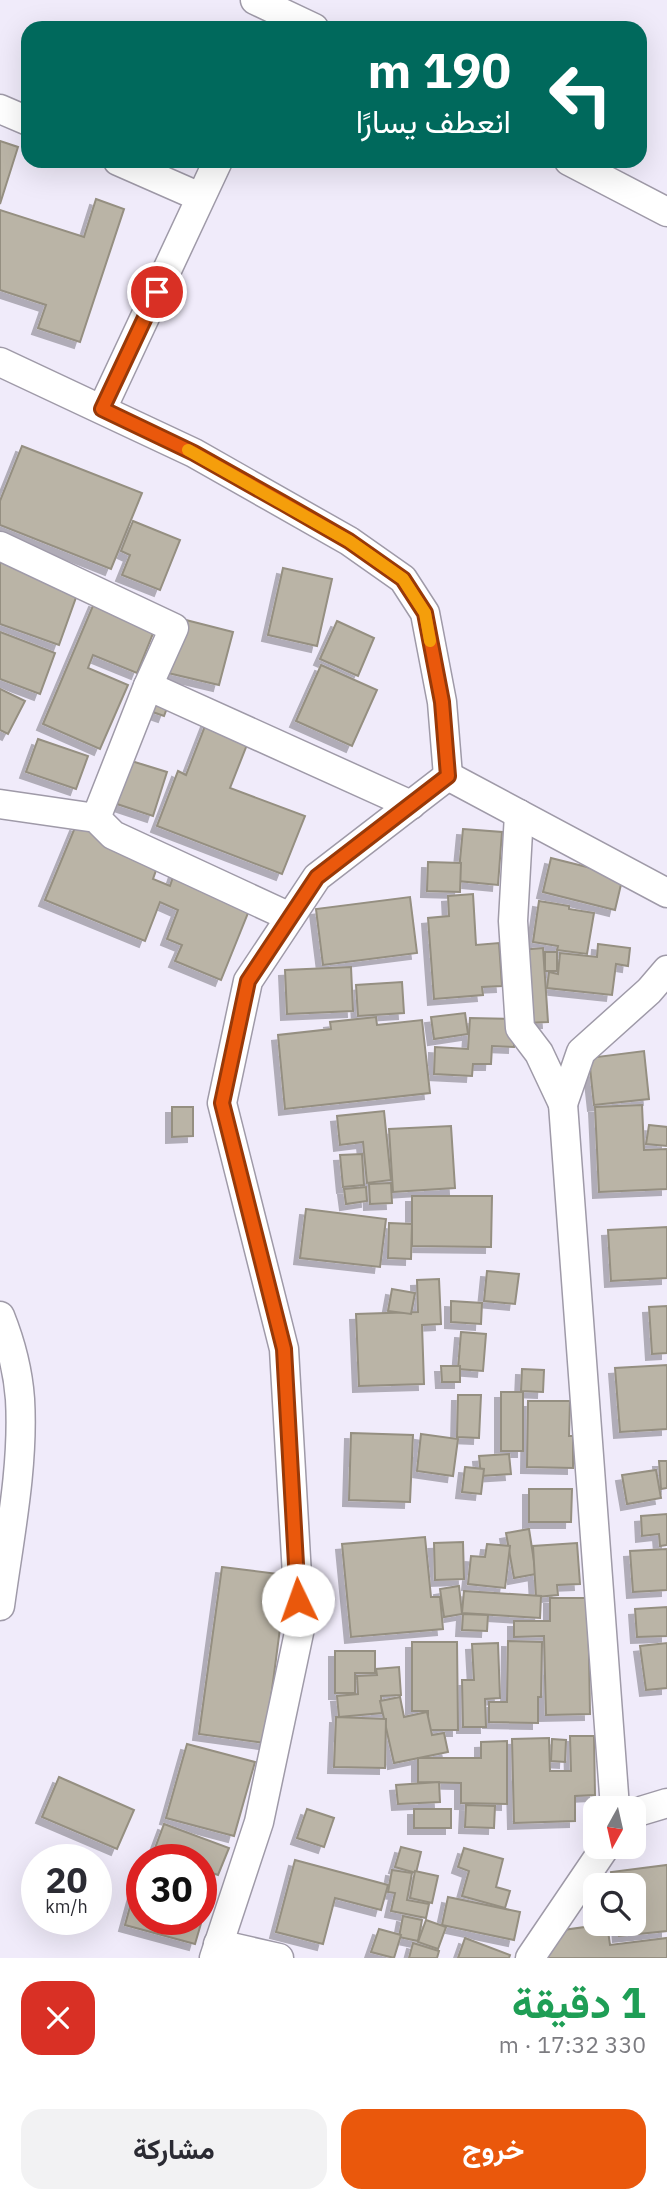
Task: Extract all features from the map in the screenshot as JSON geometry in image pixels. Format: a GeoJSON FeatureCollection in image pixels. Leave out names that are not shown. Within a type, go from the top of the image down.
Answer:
{"type":"FeatureCollection","features":[{"type":"Feature","properties":{"kind":"street"},"geometry":{"type":"LineString","coordinates":[[255,0],[293,21]]}},
{"type":"Feature","properties":{"kind":"street"},"geometry":{"type":"LineString","coordinates":[[0,108],[21,118]]}},
{"type":"Feature","properties":{"kind":"street"},"geometry":{"type":"LineString","coordinates":[[134,168],[200,197]]}},
{"type":"Feature","properties":{"kind":"street"},"geometry":{"type":"LineString","coordinates":[[102,409],[214,168]]}},
{"type":"Feature","properties":{"kind":"street"},"geometry":{"type":"LineString","coordinates":[[582,168],[667,212]]}},
{"type":"Feature","properties":{"kind":"street"},"geometry":{"type":"LineString","coordinates":[[0,362],[194,453],[349,541],[403,579],[425,613],[442,702],[448,776]]}},
{"type":"Feature","properties":{"kind":"street"},"geometry":{"type":"LineString","coordinates":[[0,546],[174,628],[96,818]]}},
{"type":"Feature","properties":{"kind":"street"},"geometry":{"type":"LineString","coordinates":[[148,686],[411,804]]}},
{"type":"Feature","properties":{"kind":"street"},"geometry":{"type":"LineString","coordinates":[[279,1958],[216,1951],[260,1822],[300,1628],[284,1349],[222,1103],[248,981],[317,877],[448,776]]}},
{"type":"Feature","properties":{"kind":"street"},"geometry":{"type":"LineString","coordinates":[[448,776],[667,893]]}},
{"type":"Feature","properties":{"kind":"street"},"geometry":{"type":"LineString","coordinates":[[0,804],[96,818],[113,835],[290,917]]}},
{"type":"Feature","properties":{"kind":"street"},"geometry":{"type":"LineString","coordinates":[[519,814],[513,921],[520,1028],[538,1053],[564,1104]]}},
{"type":"Feature","properties":{"kind":"street"},"geometry":{"type":"LineString","coordinates":[[614,1796],[564,1104],[581,1052],[649,991],[667,970]]}},
{"type":"Feature","properties":{"kind":"street"},"geometry":{"type":"LineString","coordinates":[[0,1316],[9,1339],[20,1398],[18,1479],[0,1606]]}},
{"type":"Feature","properties":{"kind":"street"},"geometry":{"type":"LineString","coordinates":[[646,1808],[667,1803]]}},
{"type":"Feature","properties":{"kind":"street"},"geometry":{"type":"LineString","coordinates":[[530,1958],[597,1859]]}},
{"type":"Feature","properties":{"kind":"building"},"geometry":{"type":"Polygon","coordinates":[[[0,141],[18,147],[0,204],[0,141]]]}},
{"type":"Feature","properties":{"kind":"building"},"geometry":{"type":"Polygon","coordinates":[[[96,199],[124,209],[80,342],[38,328],[46,305],[0,290],[0,210],[84,237],[96,199]]]}},
{"type":"Feature","properties":{"kind":"building"},"geometry":{"type":"Polygon","coordinates":[[[22,446],[142,493],[111,569],[0,525],[0,501],[22,446]]]}},
{"type":"Feature","properties":{"kind":"building"},"geometry":{"type":"Polygon","coordinates":[[[133,521],[180,540],[160,590],[122,575],[130,555],[121,551],[133,521]]]}},
{"type":"Feature","properties":{"kind":"building"},"geometry":{"type":"Polygon","coordinates":[[[0,562],[79,589],[59,645],[0,624],[0,562]]]}},
{"type":"Feature","properties":{"kind":"building"},"geometry":{"type":"Polygon","coordinates":[[[283,568],[332,579],[317,646],[268,635],[283,568]]]}},
{"type":"Feature","properties":{"kind":"building"},"geometry":{"type":"Polygon","coordinates":[[[95,601],[156,626],[137,673],[93,655],[88,668],[128,685],[100,749],[43,724],[95,601]]]}},
{"type":"Feature","properties":{"kind":"building"},"geometry":{"type":"Polygon","coordinates":[[[182,619],[233,632],[219,685],[168,673],[182,619]]]}},
{"type":"Feature","properties":{"kind":"building"},"geometry":{"type":"Polygon","coordinates":[[[337,621],[374,638],[358,676],[320,659],[337,621]]]}},
{"type":"Feature","properties":{"kind":"building"},"geometry":{"type":"Polygon","coordinates":[[[0,632],[55,653],[40,694],[0,679],[0,632]]]}},
{"type":"Feature","properties":{"kind":"building"},"geometry":{"type":"Polygon","coordinates":[[[321,665],[377,690],[352,746],[296,721],[321,665]]]}},
{"type":"Feature","properties":{"kind":"building"},"geometry":{"type":"Polygon","coordinates":[[[0,689],[25,701],[8,734],[0,730],[0,689]]]}},
{"type":"Feature","properties":{"kind":"building"},"geometry":{"type":"Polygon","coordinates":[[[152,693],[170,700],[164,716],[147,710],[152,693]]]}},
{"type":"Feature","properties":{"kind":"building"},"geometry":{"type":"Polygon","coordinates":[[[207,721],[250,737],[230,788],[305,816],[282,874],[157,826],[178,771],[186,775],[207,721]]]}},
{"type":"Feature","properties":{"kind":"building"},"geometry":{"type":"Polygon","coordinates":[[[38,739],[88,756],[76,789],[26,772],[38,739]]]}},
{"type":"Feature","properties":{"kind":"building"},"geometry":{"type":"Polygon","coordinates":[[[125,759],[167,772],[153,816],[111,802],[125,759]]]}},
{"type":"Feature","properties":{"kind":"building"},"geometry":{"type":"Polygon","coordinates":[[[76,825],[160,859],[153,879],[170,886],[175,871],[252,903],[221,980],[175,961],[182,945],[167,939],[178,910],[160,902],[145,941],[45,900],[76,825]]]}},
{"type":"Feature","properties":{"kind":"building"},"geometry":{"type":"Polygon","coordinates":[[[463,829],[502,832],[498,885],[458,881],[463,829]]]}},
{"type":"Feature","properties":{"kind":"building"},"geometry":{"type":"Polygon","coordinates":[[[551,858],[623,876],[615,910],[543,892],[551,858]]]}},
{"type":"Feature","properties":{"kind":"building"},"geometry":{"type":"Polygon","coordinates":[[[428,862],[461,863],[460,892],[427,891],[428,862]]]}},
{"type":"Feature","properties":{"kind":"building"},"geometry":{"type":"Polygon","coordinates":[[[473,894],[476,945],[499,943],[502,986],[482,987],[483,995],[434,999],[428,918],[449,916],[448,896],[473,894]]]}},
{"type":"Feature","properties":{"kind":"building"},"geometry":{"type":"Polygon","coordinates":[[[410,897],[417,953],[323,965],[316,909],[410,897]]]}},
{"type":"Feature","properties":{"kind":"building"},"geometry":{"type":"Polygon","coordinates":[[[539,901],[594,913],[587,954],[557,950],[558,946],[533,942],[539,901]]]}},
{"type":"Feature","properties":{"kind":"building"},"geometry":{"type":"Polygon","coordinates":[[[598,944],[630,948],[628,966],[616,964],[612,995],[547,988],[549,972],[558,974],[560,953],[597,957],[598,944]]]}},
{"type":"Feature","properties":{"kind":"building"},"geometry":{"type":"Polygon","coordinates":[[[543,948],[548,1022],[525,1023],[520,950],[543,948]]]}},
{"type":"Feature","properties":{"kind":"building"},"geometry":{"type":"Polygon","coordinates":[[[545,952],[557,952],[557,971],[545,971],[545,952]]]}},
{"type":"Feature","properties":{"kind":"building"},"geometry":{"type":"Polygon","coordinates":[[[351,967],[353,1011],[287,1014],[285,970],[351,967]]]}},
{"type":"Feature","properties":{"kind":"building"},"geometry":{"type":"Polygon","coordinates":[[[402,982],[404,1013],[358,1016],[356,985],[402,982]]]}},
{"type":"Feature","properties":{"kind":"building"},"geometry":{"type":"Polygon","coordinates":[[[465,1013],[468,1034],[434,1039],[431,1017],[465,1013]]]}},
{"type":"Feature","properties":{"kind":"building"},"geometry":{"type":"Polygon","coordinates":[[[376,1017],[377,1025],[422,1020],[430,1093],[285,1109],[278,1035],[331,1029],[330,1022],[376,1017]]]}},
{"type":"Feature","properties":{"kind":"building"},"geometry":{"type":"Polygon","coordinates":[[[470,1018],[515,1019],[514,1047],[492,1046],[491,1064],[473,1064],[472,1076],[434,1074],[435,1047],[468,1049],[470,1018]]]}},
{"type":"Feature","properties":{"kind":"building"},"geometry":{"type":"Polygon","coordinates":[[[644,1051],[649,1099],[594,1105],[589,1058],[644,1051]]]}},
{"type":"Feature","properties":{"kind":"building"},"geometry":{"type":"Polygon","coordinates":[[[642,1105],[644,1150],[667,1149],[667,1189],[599,1192],[595,1107],[642,1105]]]}},
{"type":"Feature","properties":{"kind":"building"},"geometry":{"type":"Polygon","coordinates":[[[172,1107],[193,1107],[193,1136],[172,1137],[172,1107]]]}},
{"type":"Feature","properties":{"kind":"building"},"geometry":{"type":"Polygon","coordinates":[[[384,1111],[391,1180],[367,1183],[363,1142],[340,1145],[337,1116],[384,1111]]]}},
{"type":"Feature","properties":{"kind":"building"},"geometry":{"type":"Polygon","coordinates":[[[649,1125],[667,1127],[667,1146],[646,1144],[649,1125]]]}},
{"type":"Feature","properties":{"kind":"building"},"geometry":{"type":"Polygon","coordinates":[[[451,1126],[455,1188],[393,1192],[389,1129],[451,1126]]]}},
{"type":"Feature","properties":{"kind":"building"},"geometry":{"type":"Polygon","coordinates":[[[362,1154],[364,1185],[343,1187],[340,1155],[362,1154]]]}},
{"type":"Feature","properties":{"kind":"building"},"geometry":{"type":"Polygon","coordinates":[[[391,1183],[392,1203],[370,1204],[369,1184],[391,1183]]]}},
{"type":"Feature","properties":{"kind":"building"},"geometry":{"type":"Polygon","coordinates":[[[366,1187],[367,1201],[346,1204],[344,1189],[366,1187]]]}},
{"type":"Feature","properties":{"kind":"building"},"geometry":{"type":"Polygon","coordinates":[[[412,1196],[492,1196],[491,1247],[412,1246],[412,1196]]]}},
{"type":"Feature","properties":{"kind":"building"},"geometry":{"type":"Polygon","coordinates":[[[306,1209],[386,1219],[380,1267],[300,1258],[306,1209]]]}},
{"type":"Feature","properties":{"kind":"building"},"geometry":{"type":"Polygon","coordinates":[[[389,1223],[412,1224],[411,1259],[388,1258],[389,1223]]]}},
{"type":"Feature","properties":{"kind":"building"},"geometry":{"type":"Polygon","coordinates":[[[667,1227],[667,1278],[611,1281],[608,1230],[667,1227]]]}},
{"type":"Feature","properties":{"kind":"building"},"geometry":{"type":"Polygon","coordinates":[[[487,1271],[519,1274],[515,1304],[484,1301],[487,1271]]]}},
{"type":"Feature","properties":{"kind":"building"},"geometry":{"type":"Polygon","coordinates":[[[439,1279],[441,1324],[422,1325],[424,1384],[359,1386],[356,1314],[418,1312],[417,1280],[439,1279]]]}},
{"type":"Feature","properties":{"kind":"building"},"geometry":{"type":"Polygon","coordinates":[[[392,1289],[415,1293],[411,1314],[388,1311],[392,1289]]]}},
{"type":"Feature","properties":{"kind":"building"},"geometry":{"type":"Polygon","coordinates":[[[451,1301],[482,1303],[481,1324],[451,1322],[451,1301]]]}},
{"type":"Feature","properties":{"kind":"building"},"geometry":{"type":"Polygon","coordinates":[[[667,1306],[667,1353],[652,1354],[649,1307],[667,1306]]]}},
{"type":"Feature","properties":{"kind":"building"},"geometry":{"type":"Polygon","coordinates":[[[461,1332],[486,1334],[483,1371],[458,1369],[461,1332]]]}},
{"type":"Feature","properties":{"kind":"building"},"geometry":{"type":"Polygon","coordinates":[[[667,1365],[667,1429],[620,1432],[615,1368],[667,1365]]]}},
{"type":"Feature","properties":{"kind":"building"},"geometry":{"type":"Polygon","coordinates":[[[441,1366],[460,1366],[460,1382],[442,1382],[441,1366]]]}},
{"type":"Feature","properties":{"kind":"building"},"geometry":{"type":"Polygon","coordinates":[[[522,1369],[544,1370],[543,1392],[521,1391],[522,1369]]]}},
{"type":"Feature","properties":{"kind":"building"},"geometry":{"type":"Polygon","coordinates":[[[501,1392],[523,1392],[523,1451],[501,1451],[501,1392]]]}},
{"type":"Feature","properties":{"kind":"building"},"geometry":{"type":"Polygon","coordinates":[[[458,1395],[481,1395],[479,1438],[457,1437],[458,1395]]]}},
{"type":"Feature","properties":{"kind":"building"},"geometry":{"type":"Polygon","coordinates":[[[528,1401],[570,1401],[569,1436],[573,1436],[573,1468],[527,1467],[528,1401]]]}},
{"type":"Feature","properties":{"kind":"building"},"geometry":{"type":"Polygon","coordinates":[[[351,1433],[413,1435],[410,1502],[349,1500],[351,1433]]]}},
{"type":"Feature","properties":{"kind":"building"},"geometry":{"type":"Polygon","coordinates":[[[421,1434],[458,1439],[453,1476],[417,1471],[421,1434]]]}},
{"type":"Feature","properties":{"kind":"building"},"geometry":{"type":"Polygon","coordinates":[[[509,1454],[511,1474],[481,1476],[479,1456],[509,1454]]]}},
{"type":"Feature","properties":{"kind":"building"},"geometry":{"type":"Polygon","coordinates":[[[659,1461],[667,1461],[667,1488],[661,1489],[659,1461]]]}},
{"type":"Feature","properties":{"kind":"building"},"geometry":{"type":"Polygon","coordinates":[[[465,1467],[484,1469],[481,1494],[462,1492],[465,1467]]]}},
{"type":"Feature","properties":{"kind":"building"},"geometry":{"type":"Polygon","coordinates":[[[656,1470],[661,1498],[627,1504],[622,1475],[656,1470]]]}},
{"type":"Feature","properties":{"kind":"building"},"geometry":{"type":"Polygon","coordinates":[[[529,1489],[572,1489],[571,1522],[529,1522],[529,1489]]]}},
{"type":"Feature","properties":{"kind":"building"},"geometry":{"type":"Polygon","coordinates":[[[667,1514],[667,1545],[660,1546],[659,1534],[642,1536],[641,1516],[667,1514]]]}},
{"type":"Feature","properties":{"kind":"building"},"geometry":{"type":"Polygon","coordinates":[[[529,1529],[536,1574],[514,1578],[506,1533],[529,1529]]]}},
{"type":"Feature","properties":{"kind":"building"},"geometry":{"type":"Polygon","coordinates":[[[425,1537],[431,1597],[440,1597],[443,1629],[351,1637],[342,1544],[425,1537]]]}},
{"type":"Feature","properties":{"kind":"building"},"geometry":{"type":"Polygon","coordinates":[[[463,1542],[464,1579],[435,1580],[434,1543],[463,1542]]]}},
{"type":"Feature","properties":{"kind":"building"},"geometry":{"type":"Polygon","coordinates":[[[577,1543],[580,1584],[557,1585],[558,1595],[536,1597],[533,1546],[577,1543]]]}},
{"type":"Feature","properties":{"kind":"building"},"geometry":{"type":"Polygon","coordinates":[[[487,1544],[510,1546],[505,1588],[468,1584],[471,1556],[485,1557],[487,1544]]]}},
{"type":"Feature","properties":{"kind":"building"},"geometry":{"type":"Polygon","coordinates":[[[667,1549],[667,1590],[633,1592],[630,1551],[667,1549]]]}},
{"type":"Feature","properties":{"kind":"building"},"geometry":{"type":"Polygon","coordinates":[[[222,1567],[287,1575],[265,1743],[199,1734],[222,1567]]]}},
{"type":"Feature","properties":{"kind":"building"},"geometry":{"type":"Polygon","coordinates":[[[459,1586],[462,1614],[444,1617],[440,1589],[459,1586]]]}},
{"type":"Feature","properties":{"kind":"building"},"geometry":{"type":"Polygon","coordinates":[[[464,1591],[541,1596],[540,1618],[462,1613],[464,1591]]]}},
{"type":"Feature","properties":{"kind":"building"},"geometry":{"type":"Polygon","coordinates":[[[550,1598],[588,1598],[590,1714],[546,1715],[544,1636],[514,1637],[514,1621],[550,1621],[550,1598]]]}},
{"type":"Feature","properties":{"kind":"building"},"geometry":{"type":"Polygon","coordinates":[[[667,1607],[667,1636],[637,1637],[635,1609],[667,1607]]]}},
{"type":"Feature","properties":{"kind":"building"},"geometry":{"type":"Polygon","coordinates":[[[463,1614],[488,1615],[487,1631],[462,1630],[463,1614]]]}},
{"type":"Feature","properties":{"kind":"building"},"geometry":{"type":"Polygon","coordinates":[[[508,1641],[542,1642],[538,1723],[489,1722],[489,1702],[507,1702],[508,1641]]]}},
{"type":"Feature","properties":{"kind":"building"},"geometry":{"type":"Polygon","coordinates":[[[412,1642],[457,1642],[458,1730],[428,1730],[428,1711],[412,1711],[412,1642]]]}},
{"type":"Feature","properties":{"kind":"building"},"geometry":{"type":"Polygon","coordinates":[[[498,1643],[500,1698],[485,1699],[486,1727],[463,1727],[462,1680],[474,1680],[472,1644],[498,1643]]]}},
{"type":"Feature","properties":{"kind":"building"},"geometry":{"type":"Polygon","coordinates":[[[667,1643],[667,1688],[646,1690],[640,1646],[667,1643]]]}},
{"type":"Feature","properties":{"kind":"building"},"geometry":{"type":"Polygon","coordinates":[[[335,1651],[375,1651],[375,1673],[355,1673],[355,1693],[335,1693],[335,1651]]]}},
{"type":"Feature","properties":{"kind":"building"},"geometry":{"type":"Polygon","coordinates":[[[399,1667],[401,1695],[381,1696],[382,1713],[339,1717],[337,1696],[358,1694],[357,1676],[377,1675],[376,1669],[399,1667]]]}},
{"type":"Feature","properties":{"kind":"building"},"geometry":{"type":"Polygon","coordinates":[[[400,1697],[404,1717],[427,1712],[432,1735],[444,1733],[448,1752],[394,1763],[380,1701],[400,1697]]]}},
{"type":"Feature","properties":{"kind":"building"},"geometry":{"type":"Polygon","coordinates":[[[336,1717],[386,1719],[385,1768],[334,1767],[336,1717]]]}},
{"type":"Feature","properties":{"kind":"building"},"geometry":{"type":"Polygon","coordinates":[[[570,1736],[594,1736],[595,1795],[575,1796],[575,1821],[514,1823],[512,1739],[549,1738],[550,1771],[571,1771],[570,1736]]]}},
{"type":"Feature","properties":{"kind":"building"},"geometry":{"type":"Polygon","coordinates":[[[552,1739],[566,1740],[565,1762],[551,1761],[552,1739]]]}},
{"type":"Feature","properties":{"kind":"building"},"geometry":{"type":"Polygon","coordinates":[[[507,1741],[507,1804],[461,1803],[461,1783],[418,1782],[418,1758],[481,1758],[481,1742],[507,1741]]]}},
{"type":"Feature","properties":{"kind":"building"},"geometry":{"type":"Polygon","coordinates":[[[187,1744],[255,1762],[234,1836],[166,1818],[187,1744]]]}},
{"type":"Feature","properties":{"kind":"building"},"geometry":{"type":"Polygon","coordinates":[[[59,1777],[134,1810],[117,1849],[112,1844],[105,1844],[42,1817],[59,1777]]]}},
{"type":"Feature","properties":{"kind":"building"},"geometry":{"type":"Polygon","coordinates":[[[439,1782],[440,1802],[398,1804],[396,1785],[439,1782]]]}},
{"type":"Feature","properties":{"kind":"building"},"geometry":{"type":"Polygon","coordinates":[[[466,1805],[495,1806],[494,1828],[465,1827],[466,1805]]]}},
{"type":"Feature","properties":{"kind":"building"},"geometry":{"type":"Polygon","coordinates":[[[307,1809],[334,1818],[324,1847],[297,1838],[307,1809]]]}},
{"type":"Feature","properties":{"kind":"building"},"geometry":{"type":"Polygon","coordinates":[[[414,1809],[451,1809],[451,1828],[414,1828],[414,1809]]]}},
{"type":"Feature","properties":{"kind":"building"},"geometry":{"type":"Polygon","coordinates":[[[164,1824],[229,1848],[218,1875],[217,1844],[157,1844],[164,1824]]]}},
{"type":"Feature","properties":{"kind":"building"},"geometry":{"type":"Polygon","coordinates":[[[401,1847],[421,1852],[416,1873],[395,1867],[401,1847]]]}},
{"type":"Feature","properties":{"kind":"building"},"geometry":{"type":"Polygon","coordinates":[[[464,1848],[503,1859],[496,1887],[510,1891],[505,1908],[462,1896],[469,1871],[458,1867],[464,1848]]]}},
{"type":"Feature","properties":{"kind":"building"},"geometry":{"type":"Polygon","coordinates":[[[295,1860],[388,1885],[381,1910],[335,1898],[323,1944],[276,1932],[295,1860]]]}},
{"type":"Feature","properties":{"kind":"building"},"geometry":{"type":"Polygon","coordinates":[[[667,1865],[667,1931],[646,1933],[646,1873],[611,1872],[667,1865]]]}},
{"type":"Feature","properties":{"kind":"building"},"geometry":{"type":"Polygon","coordinates":[[[392,1870],[412,1873],[407,1900],[429,1904],[426,1918],[391,1911],[395,1893],[388,1892],[392,1870]]]}},
{"type":"Feature","properties":{"kind":"building"},"geometry":{"type":"Polygon","coordinates":[[[415,1871],[438,1876],[432,1903],[410,1898],[415,1871]]]}},
{"type":"Feature","properties":{"kind":"building"},"geometry":{"type":"Polygon","coordinates":[[[448,1897],[520,1912],[514,1940],[442,1925],[448,1897]]]}},
{"type":"Feature","properties":{"kind":"building"},"geometry":{"type":"Polygon","coordinates":[[[403,1916],[422,1920],[418,1941],[399,1937],[403,1916]]]}},
{"type":"Feature","properties":{"kind":"building"},"geometry":{"type":"Polygon","coordinates":[[[426,1920],[446,1927],[438,1949],[418,1942],[426,1920]]]}},
{"type":"Feature","properties":{"kind":"building"},"geometry":{"type":"Polygon","coordinates":[[[583,1927],[583,1936],[609,1936],[610,1945],[667,1938],[667,1958],[542,1958],[556,1931],[583,1927]]]}},
{"type":"Feature","properties":{"kind":"building"},"geometry":{"type":"Polygon","coordinates":[[[379,1929],[401,1935],[394,1958],[371,1952],[379,1929]]]}},
{"type":"Feature","properties":{"kind":"building"},"geometry":{"type":"Polygon","coordinates":[[[162,1935],[198,1935],[195,1944],[162,1935]]]}},
{"type":"Feature","properties":{"kind":"building"},"geometry":{"type":"Polygon","coordinates":[[[465,1938],[510,1955],[509,1958],[458,1958],[465,1938]]]}},
{"type":"Feature","properties":{"kind":"building"},"geometry":{"type":"Polygon","coordinates":[[[413,1943],[439,1951],[437,1958],[409,1958],[413,1943]]]}},
{"type":"Feature","properties":{"kind":"slow traffic"},"geometry":{"type":"LineString","coordinates":[[188,450],[349,541],[403,579],[425,613],[430,641]]}},
{"type":"Feature","properties":{"kind":"route"},"geometry":{"type":"LineString","coordinates":[[157,292],[102,409],[194,453],[283,503],[349,541],[403,579],[425,613],[442,702],[448,776],[317,877],[248,981],[222,1103],[284,1349],[298,1600]]}}]}
